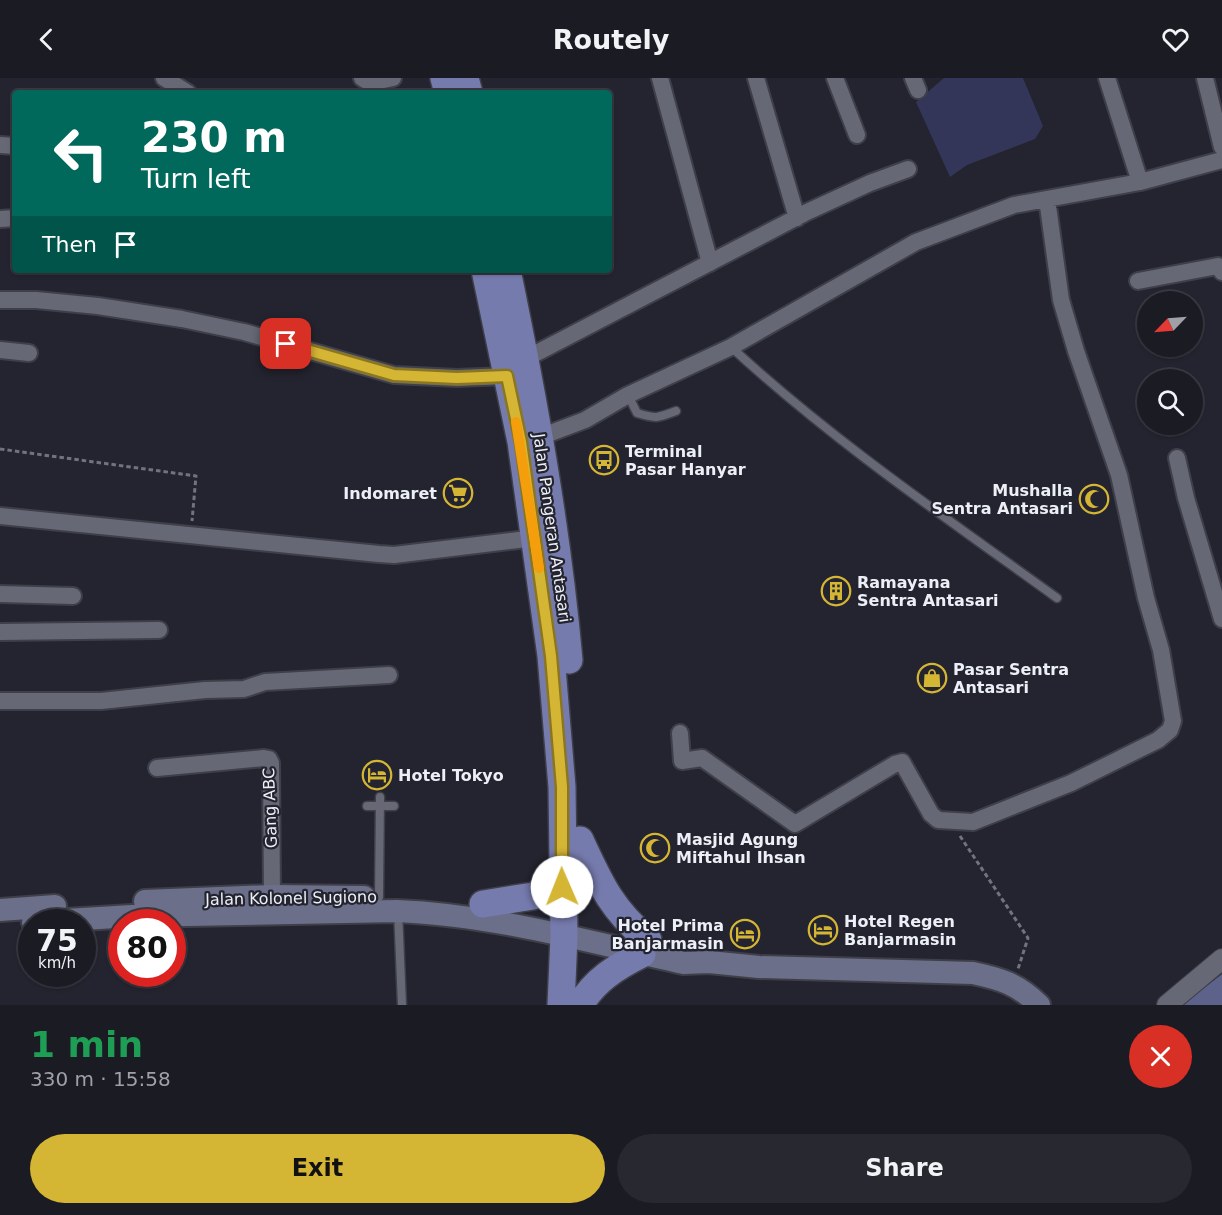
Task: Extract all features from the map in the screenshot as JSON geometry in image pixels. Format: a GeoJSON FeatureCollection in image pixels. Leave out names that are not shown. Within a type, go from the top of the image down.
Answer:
{"type":"FeatureCollection","features":[{"type":"Feature","properties":{"kind":"highway","name":"Jalan Pangeran Antasari"},"geometry":{"type":"LineString","coordinates":[[487,273],[503,287],[516,367],[521,442],[551,656],[562,787],[562,870],[572,930],[580,1005]]}},
{"type":"Feature","properties":{"kind":"highway","name":"Jalan Pangeran Antasari"},"geometry":{"type":"LineString","coordinates":[[516,367],[540,437],[564,610],[576,750],[580,840],[572,930],[561,1005]]}},
{"type":"Feature","properties":{"kind":"highway"},"geometry":{"type":"LineString","coordinates":[[580,840],[614,906],[645,947],[603,977],[589,990],[580,1005]]}},
{"type":"Feature","properties":{"kind":"highway"},"geometry":{"type":"LineString","coordinates":[[483,904],[543,892],[562,870]]}},
{"type":"Feature","properties":{"kind":"main road","name":"Jalan Kolonel Sugiono"},"geometry":{"type":"LineString","coordinates":[[219,907],[272,896],[451,900],[483,904],[572,930]]}},
{"type":"Feature","properties":{"kind":"main road","name":"Jalan Kolonel Sugiono"},"geometry":{"type":"LineString","coordinates":[[0,910],[104,911],[219,907],[398,910],[572,930]]}},
{"type":"Feature","properties":{"kind":"main road","name":"Jalan Kolonel Sugiono"},"geometry":{"type":"LineString","coordinates":[[96,912],[104,911]]}},
{"type":"Feature","properties":{"kind":"main road","name":"Jalan Kolonel Sugiono"},"geometry":{"type":"LineString","coordinates":[[0,924],[18,923]]}},
{"type":"Feature","properties":{"kind":"main road"},"geometry":{"type":"LineString","coordinates":[[572,930],[645,947],[684,963],[709,962],[759,967],[973,973],[996,978],[1013,985],[1025,991],[1039,1005]]}},
{"type":"Feature","properties":{"kind":"street"},"geometry":{"type":"LineString","coordinates":[[164,78],[183,90]]}},
{"type":"Feature","properties":{"kind":"street"},"geometry":{"type":"LineString","coordinates":[[362,78],[370,83],[393,78]]}},
{"type":"Feature","properties":{"kind":"street"},"geometry":{"type":"LineString","coordinates":[[660,78],[710,263]]}},
{"type":"Feature","properties":{"kind":"street"},"geometry":{"type":"LineString","coordinates":[[756,78],[797,218]]}},
{"type":"Feature","properties":{"kind":"street"},"geometry":{"type":"LineString","coordinates":[[835,78],[857,135]]}},
{"type":"Feature","properties":{"kind":"street"},"geometry":{"type":"LineString","coordinates":[[1107,78],[1140,182]]}},
{"type":"Feature","properties":{"kind":"street"},"geometry":{"type":"LineString","coordinates":[[1205,78],[1222,147]]}},
{"type":"Feature","properties":{"kind":"street"},"geometry":{"type":"LineString","coordinates":[[540,437],[585,420],[628,395],[731,347],[916,242],[1014,205],[1140,182],[1222,160]]}},
{"type":"Feature","properties":{"kind":"street"},"geometry":{"type":"LineString","coordinates":[[0,300],[36,300],[98,306],[182,319],[244,332],[394,375],[457,378],[516,367],[797,218],[870,183],[908,169]]}},
{"type":"Feature","properties":{"kind":"street"},"geometry":{"type":"LineString","coordinates":[[680,733],[682,761],[702,758],[793,824],[797,824],[895,764],[902,762],[931,814],[938,820],[973,822],[1071,783],[1158,740],[1170,730],[1173,721],[1161,650],[1146,598],[1119,475],[1076,351],[1061,300],[1047,199]]}},
{"type":"Feature","properties":{"kind":"street"},"geometry":{"type":"LineString","coordinates":[[1138,282],[1218,266],[1222,272]]}},
{"type":"Feature","properties":{"kind":"street"},"geometry":{"type":"LineString","coordinates":[[0,350],[29,353]]}},
{"type":"Feature","properties":{"kind":"street"},"geometry":{"type":"LineString","coordinates":[[1177,458],[1186,498],[1222,619]]}},
{"type":"Feature","properties":{"kind":"street"},"geometry":{"type":"LineString","coordinates":[[0,516],[394,555],[535,538]]}},
{"type":"Feature","properties":{"kind":"street"},"geometry":{"type":"LineString","coordinates":[[0,594],[73,596]]}},
{"type":"Feature","properties":{"kind":"street"},"geometry":{"type":"LineString","coordinates":[[0,632],[159,630]]}},
{"type":"Feature","properties":{"kind":"street"},"geometry":{"type":"LineString","coordinates":[[0,701],[101,701],[205,690],[244,689],[265,682],[389,675]]}},
{"type":"Feature","properties":{"kind":"street","name":"Gang ABC"},"geometry":{"type":"LineString","coordinates":[[158,768],[269,759],[271,763],[272,896]]}},
{"type":"Feature","properties":{"kind":"street"},"geometry":{"type":"LineString","coordinates":[[1167,1005],[1222,959]]}},
{"type":"Feature","properties":{"kind":"lane"},"geometry":{"type":"LineString","coordinates":[[731,347],[764,377],[908,491],[1058,598]]}},
{"type":"Feature","properties":{"kind":"lane"},"geometry":{"type":"LineString","coordinates":[[628,395],[637,413],[658,418],[676,411]]}},
{"type":"Feature","properties":{"kind":"lane"},"geometry":{"type":"LineString","coordinates":[[379,897],[380,802]]}},
{"type":"Feature","properties":{"kind":"lane"},"geometry":{"type":"LineString","coordinates":[[367,806],[380,802],[394,806]]}},
{"type":"Feature","properties":{"kind":"lane"},"geometry":{"type":"LineString","coordinates":[[398,910],[402,1005]]}},
{"type":"Feature","properties":{"kind":"path"},"geometry":{"type":"LineString","coordinates":[[0,449],[196,476],[190,535]]}},
{"type":"Feature","properties":{"kind":"path"},"geometry":{"type":"LineString","coordinates":[[950,821],[1028,938],[1013,985]]}},
{"type":"Feature","properties":{"kind":"shaded area"},"geometry":{"type":"Polygon","coordinates":[[[944,78],[1023,78],[1043,126],[1035,139],[967,165],[950,177],[916,102],[944,78]]]}},
{"type":"Feature","properties":{"kind":"shaded area"},"geometry":{"type":"Polygon","coordinates":[[[1222,974],[1222,1005],[1182,1005],[1222,974]]]}},
{"type":"Feature","properties":{"kind":"slow traffic"},"geometry":{"type":"LineString","coordinates":[[516,422],[521,442],[539,568]]}},
{"type":"Feature","properties":{"kind":"place","name":"Terminal Pasar Hanyar"},"geometry":{"type":"Point","coordinates":[604,460]}},
{"type":"Feature","properties":{"kind":"place","name":"Indomaret"},"geometry":{"type":"Point","coordinates":[458,493]}},
{"type":"Feature","properties":{"kind":"place","name":"Mushalla Sentra Antasari"},"geometry":{"type":"Point","coordinates":[1094,499]}},
{"type":"Feature","properties":{"kind":"place","name":"Ramayana Sentra Antasari"},"geometry":{"type":"Point","coordinates":[836,591]}},
{"type":"Feature","properties":{"kind":"place","name":"Pasar Sentra Antasari"},"geometry":{"type":"Point","coordinates":[932,678]}},
{"type":"Feature","properties":{"kind":"place","name":"Hotel Tokyo"},"geometry":{"type":"Point","coordinates":[377,775]}},
{"type":"Feature","properties":{"kind":"place","name":"Masjid Agung Miftahul Ihsan"},"geometry":{"type":"Point","coordinates":[655,848]}},
{"type":"Feature","properties":{"kind":"place","name":"Hotel Regen Banjarmasin"},"geometry":{"type":"Point","coordinates":[823,930]}},
{"type":"Feature","properties":{"kind":"place","name":"Hotel Prima Banjarmasin"},"geometry":{"type":"Point","coordinates":[745,934]}},
{"type":"Feature","properties":{"kind":"route"},"geometry":{"type":"LineString","coordinates":[[286,344],[394,375],[457,378],[507,376],[521,442],[551,656],[562,787],[562,887]]}}]}
